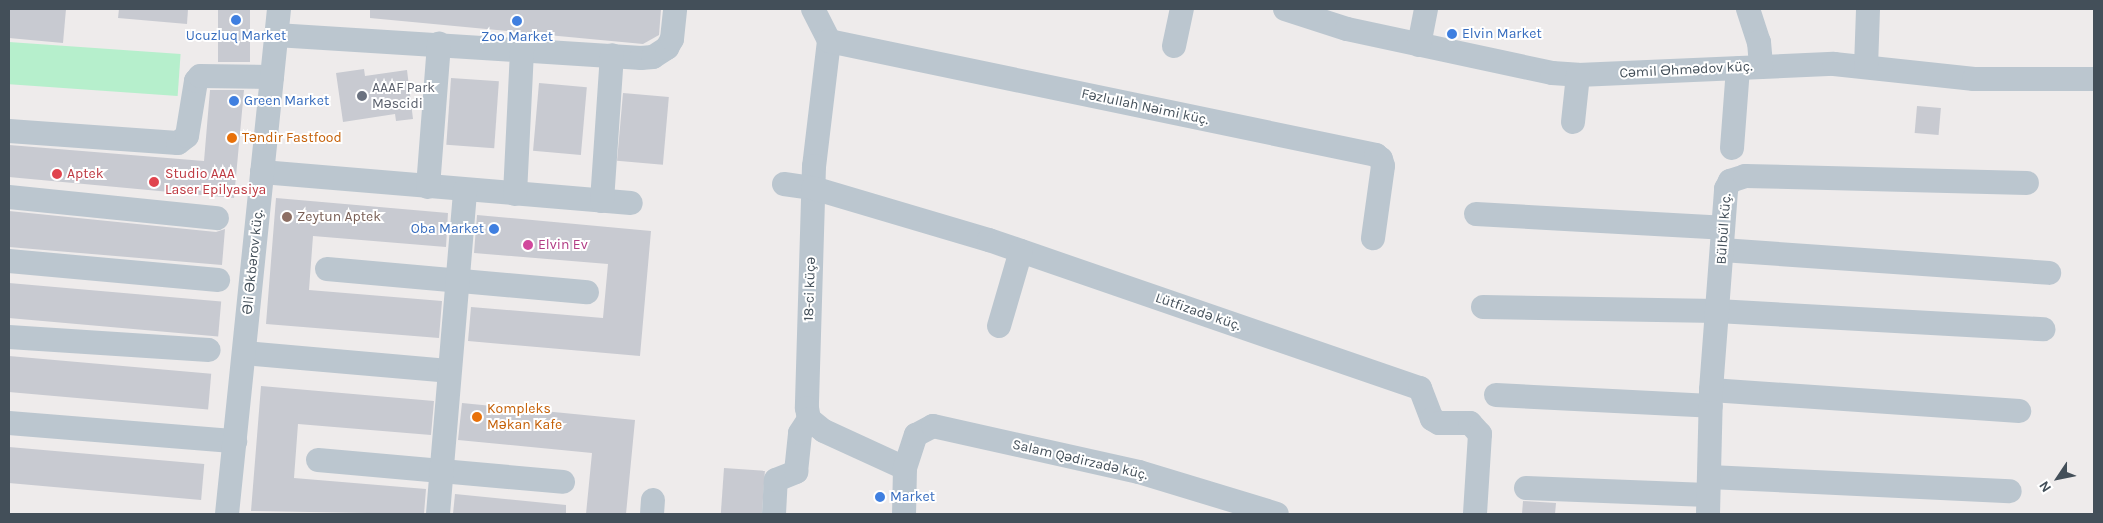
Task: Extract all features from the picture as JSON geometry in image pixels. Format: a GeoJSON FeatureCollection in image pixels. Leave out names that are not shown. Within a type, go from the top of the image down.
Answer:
{"type":"FeatureCollection","features":[{"type":"Feature","properties":{"kind":"street","name":"Əli Əkbərov küç."},"geometry":{"type":"LineString","coordinates":[[226,514],[279,9]]}},
{"type":"Feature","properties":{"kind":"street"},"geometry":{"type":"LineString","coordinates":[[276,35],[439,43],[642,58],[661,53],[672,39],[675,9]]}},
{"type":"Feature","properties":{"kind":"street"},"geometry":{"type":"LineString","coordinates":[[813,9],[829,41]]}},
{"type":"Feature","properties":{"kind":"street"},"geometry":{"type":"LineString","coordinates":[[1174,46],[1182,9]]}},
{"type":"Feature","properties":{"kind":"street","name":"Cəmil Əhmədov küç."},"geometry":{"type":"LineString","coordinates":[[1285,9],[1334,17],[1419,45],[1512,67],[1578,75],[1750,67],[1866,67],[1974,80],[2094,79]]}},
{"type":"Feature","properties":{"kind":"street"},"geometry":{"type":"LineString","coordinates":[[1419,45],[1426,9]]}},
{"type":"Feature","properties":{"kind":"street"},"geometry":{"type":"LineString","coordinates":[[1732,148],[1750,67],[1758,42],[1748,9]]}},
{"type":"Feature","properties":{"kind":"street"},"geometry":{"type":"LineString","coordinates":[[1866,67],[1868,9]]}},
{"type":"Feature","properties":{"kind":"street","name":"18-ci küçə"},"geometry":{"type":"LineString","coordinates":[[809,419],[806,408],[813,188],[829,41]]}},
{"type":"Feature","properties":{"kind":"street","name":"Fəzlullah Nəimi küç."},"geometry":{"type":"LineString","coordinates":[[829,41],[1376,155],[1381,159],[1382,166],[1373,238]]}},
{"type":"Feature","properties":{"kind":"street"},"geometry":{"type":"LineString","coordinates":[[428,187],[439,43]]}},
{"type":"Feature","properties":{"kind":"street"},"geometry":{"type":"LineString","coordinates":[[515,194],[522,49]]}},
{"type":"Feature","properties":{"kind":"street"},"geometry":{"type":"LineString","coordinates":[[602,201],[612,56]]}},
{"type":"Feature","properties":{"kind":"street"},"geometry":{"type":"LineString","coordinates":[[1573,122],[1578,75]]}},
{"type":"Feature","properties":{"kind":"street"},"geometry":{"type":"LineString","coordinates":[[9,131],[178,143],[186,136],[196,81],[200,76],[272,77]]}},
{"type":"Feature","properties":{"kind":"street"},"geometry":{"type":"LineString","coordinates":[[262,172],[631,204]]}},
{"type":"Feature","properties":{"kind":"street","name":"Bülbül küç."},"geometry":{"type":"LineString","coordinates":[[1708,495],[1711,398],[1717,312],[1726,189],[1730,181],[1745,176],[2027,183]]}},
{"type":"Feature","properties":{"kind":"street","name":"Lütfizadə küç."},"geometry":{"type":"LineString","coordinates":[[784,184],[813,188],[1021,251],[1420,388],[1432,419],[1439,423],[1470,423],[1480,434],[1475,514]]}},
{"type":"Feature","properties":{"kind":"street"},"geometry":{"type":"LineString","coordinates":[[438,514],[448,371],[465,190]]}},
{"type":"Feature","properties":{"kind":"street"},"geometry":{"type":"LineString","coordinates":[[9,196],[217,218]]}},
{"type":"Feature","properties":{"kind":"street"},"geometry":{"type":"LineString","coordinates":[[1476,214],[2049,273]]}},
{"type":"Feature","properties":{"kind":"street"},"geometry":{"type":"LineString","coordinates":[[999,326],[1021,251]]}},
{"type":"Feature","properties":{"kind":"street"},"geometry":{"type":"LineString","coordinates":[[9,261],[218,280]]}},
{"type":"Feature","properties":{"kind":"street"},"geometry":{"type":"LineString","coordinates":[[327,269],[587,292]]}},
{"type":"Feature","properties":{"kind":"street"},"geometry":{"type":"LineString","coordinates":[[1483,307],[1717,312],[2044,329]]}},
{"type":"Feature","properties":{"kind":"street"},"geometry":{"type":"LineString","coordinates":[[9,337],[209,350]]}},
{"type":"Feature","properties":{"kind":"street"},"geometry":{"type":"LineString","coordinates":[[244,353],[448,371]]}},
{"type":"Feature","properties":{"kind":"street"},"geometry":{"type":"LineString","coordinates":[[1496,395],[1711,398],[2019,411]]}},
{"type":"Feature","properties":{"kind":"street"},"geometry":{"type":"LineString","coordinates":[[774,514],[776,480],[796,472],[800,433],[809,419],[824,431],[905,468],[904,514]]}},
{"type":"Feature","properties":{"kind":"street"},"geometry":{"type":"LineString","coordinates":[[9,423],[235,440]]}},
{"type":"Feature","properties":{"kind":"street","name":"Salam Qədirzadə küç."},"geometry":{"type":"LineString","coordinates":[[905,468],[916,434],[933,426],[1139,472],[1277,514]]}},
{"type":"Feature","properties":{"kind":"street"},"geometry":{"type":"LineString","coordinates":[[318,460],[563,482]]}},
{"type":"Feature","properties":{"kind":"street"},"geometry":{"type":"LineString","coordinates":[[1526,488],[1708,495],[2010,491]]}},
{"type":"Feature","properties":{"kind":"green space"},"geometry":{"type":"Polygon","coordinates":[[[9,42],[181,54],[178,96],[9,84],[9,42]]]}},
{"type":"Feature","properties":{"kind":"building"},"geometry":{"type":"Polygon","coordinates":[[[9,9],[66,9],[63,43],[9,38],[9,9]]]}},
{"type":"Feature","properties":{"kind":"building"},"geometry":{"type":"Polygon","coordinates":[[[119,9],[188,9],[187,24],[118,18],[119,9]]]}},
{"type":"Feature","properties":{"kind":"building"},"geometry":{"type":"Polygon","coordinates":[[[218,9],[250,9],[250,62],[218,62],[218,9]]]}},
{"type":"Feature","properties":{"kind":"building"},"geometry":{"type":"Polygon","coordinates":[[[370,9],[661,9],[659,35],[643,44],[370,18],[370,9]]]}},
{"type":"Feature","properties":{"kind":"building"},"geometry":{"type":"Polygon","coordinates":[[[364,69],[365,76],[407,70],[413,119],[396,121],[395,114],[343,122],[336,73],[364,69]]]}},
{"type":"Feature","properties":{"kind":"building"},"geometry":{"type":"Polygon","coordinates":[[[451,78],[499,81],[494,148],[446,145],[451,78]]]}},
{"type":"Feature","properties":{"kind":"building"},"geometry":{"type":"Polygon","coordinates":[[[539,83],[587,87],[581,155],[533,151],[539,83]]]}},
{"type":"Feature","properties":{"kind":"building"},"geometry":{"type":"Polygon","coordinates":[[[210,90],[244,90],[234,198],[9,177],[9,145],[204,161],[210,90]]]}},
{"type":"Feature","properties":{"kind":"building"},"geometry":{"type":"Polygon","coordinates":[[[623,93],[669,97],[663,165],[617,161],[623,93]]]}},
{"type":"Feature","properties":{"kind":"building"},"geometry":{"type":"Polygon","coordinates":[[[1917,106],[1941,108],[1939,135],[1915,133],[1917,106]]]}},
{"type":"Feature","properties":{"kind":"building"},"geometry":{"type":"Polygon","coordinates":[[[276,198],[448,213],[446,247],[313,236],[309,290],[442,301],[439,338],[266,324],[276,198]]]}},
{"type":"Feature","properties":{"kind":"building"},"geometry":{"type":"Polygon","coordinates":[[[9,211],[216,232],[225,229],[222,265],[9,247],[9,211]]]}},
{"type":"Feature","properties":{"kind":"building"},"geometry":{"type":"Polygon","coordinates":[[[477,215],[651,231],[640,356],[468,341],[471,307],[603,318],[608,264],[474,253],[477,215]]]}},
{"type":"Feature","properties":{"kind":"building"},"geometry":{"type":"Polygon","coordinates":[[[9,283],[221,302],[218,336],[9,318],[9,283]]]}},
{"type":"Feature","properties":{"kind":"building"},"geometry":{"type":"Polygon","coordinates":[[[9,356],[211,374],[208,410],[9,392],[9,356]]]}},
{"type":"Feature","properties":{"kind":"building"},"geometry":{"type":"Polygon","coordinates":[[[261,386],[434,401],[431,435],[298,424],[294,478],[426,489],[424,514],[251,511],[261,386]]]}},
{"type":"Feature","properties":{"kind":"building"},"geometry":{"type":"Polygon","coordinates":[[[462,403],[635,420],[626,514],[586,514],[592,453],[458,440],[462,403]]]}},
{"type":"Feature","properties":{"kind":"building"},"geometry":{"type":"Polygon","coordinates":[[[9,447],[204,464],[201,500],[9,483],[9,447]]]}},
{"type":"Feature","properties":{"kind":"building"},"geometry":{"type":"Polygon","coordinates":[[[724,468],[765,471],[762,514],[721,514],[724,468]]]}},
{"type":"Feature","properties":{"kind":"building"},"geometry":{"type":"Polygon","coordinates":[[[455,494],[566,505],[566,514],[453,514],[455,494]]]}},
{"type":"Feature","properties":{"kind":"building"},"geometry":{"type":"Polygon","coordinates":[[[1523,501],[1556,503],[1555,514],[1522,514],[1523,501]]]}},
{"type":"Feature","properties":{"kind":"place","name":"Ucuzluq Market"},"geometry":{"type":"Point","coordinates":[236,20]}},
{"type":"Feature","properties":{"kind":"place","name":"Zoo Market"},"geometry":{"type":"Point","coordinates":[517,21]}},
{"type":"Feature","properties":{"kind":"place","name":"Elvin Market"},"geometry":{"type":"Point","coordinates":[1452,34]}},
{"type":"Feature","properties":{"kind":"place","name":"AAAF Park Məscidi"},"geometry":{"type":"Point","coordinates":[362,96]}},
{"type":"Feature","properties":{"kind":"place","name":"Green Market"},"geometry":{"type":"Point","coordinates":[234,101]}},
{"type":"Feature","properties":{"kind":"place","name":"Təndir Fastfood"},"geometry":{"type":"Point","coordinates":[232,138]}},
{"type":"Feature","properties":{"kind":"place","name":"Aptek"},"geometry":{"type":"Point","coordinates":[57,174]}},
{"type":"Feature","properties":{"kind":"place","name":"Studio AAA Laser Epilyasiya"},"geometry":{"type":"Point","coordinates":[154,182]}},
{"type":"Feature","properties":{"kind":"place","name":"Zeytun Aptek"},"geometry":{"type":"Point","coordinates":[287,217]}},
{"type":"Feature","properties":{"kind":"place","name":"Oba Market"},"geometry":{"type":"Point","coordinates":[494,229]}},
{"type":"Feature","properties":{"kind":"place","name":"Elvin Ev"},"geometry":{"type":"Point","coordinates":[528,245]}},
{"type":"Feature","properties":{"kind":"place","name":"Kompleks Məkan Kafe"},"geometry":{"type":"Point","coordinates":[477,417]}},
{"type":"Feature","properties":{"kind":"place","name":"Market"},"geometry":{"type":"Point","coordinates":[880,497]}}]}
